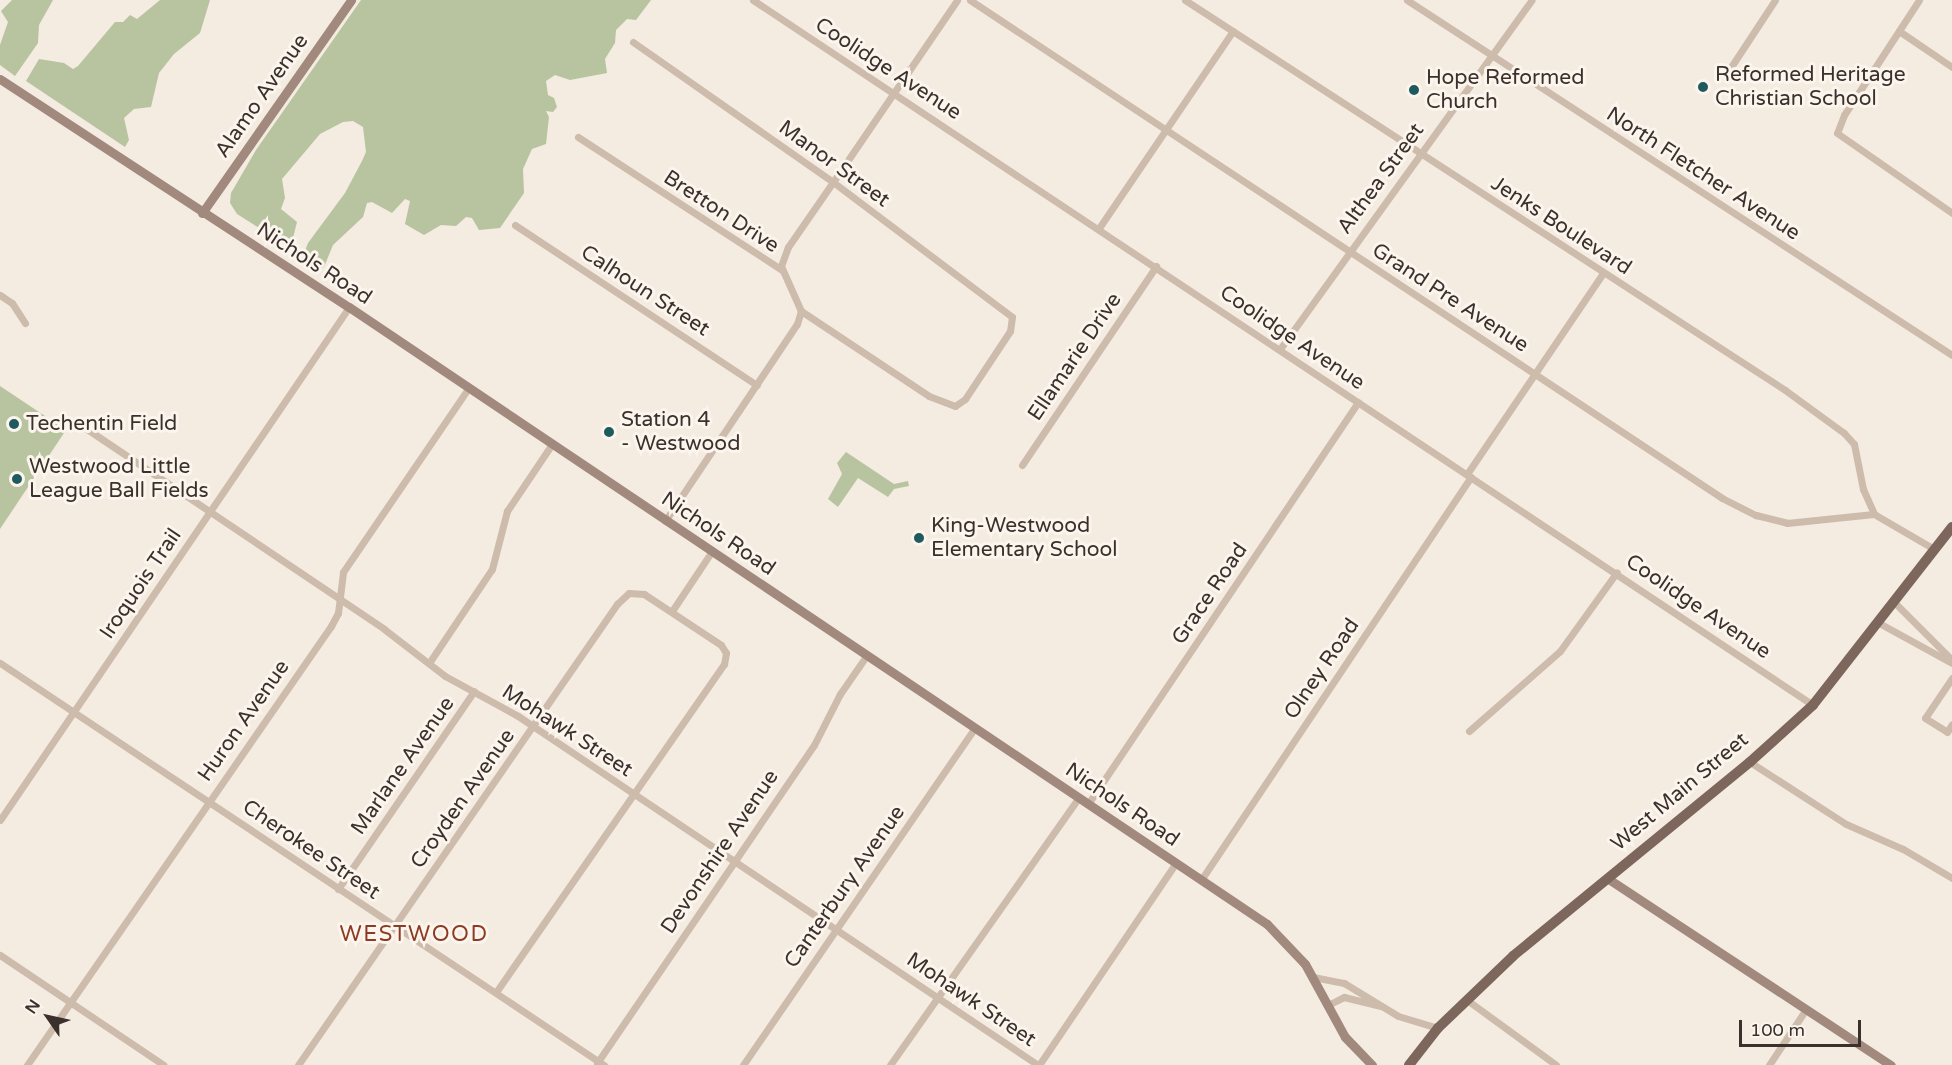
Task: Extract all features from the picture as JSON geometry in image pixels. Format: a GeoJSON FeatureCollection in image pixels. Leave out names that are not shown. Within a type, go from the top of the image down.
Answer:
{"type":"FeatureCollection","features":[{"type":"Feature","properties":{"kind":"main road","name":"West Main Street"},"geometry":{"type":"LineString","coordinates":[[1409,1065],[1438,1028],[1467,1000],[1607,878],[1750,762],[1813,705],[1880,623],[1952,526]]}},
{"type":"Feature","properties":{"kind":"street","name":"Alamo Avenue"},"geometry":{"type":"LineString","coordinates":[[202,213],[351,0]]}},
{"type":"Feature","properties":{"kind":"street","name":"Coolidge Avenue"},"geometry":{"type":"LineString","coordinates":[[753,0],[1617,572],[1813,705]]}},
{"type":"Feature","properties":{"kind":"street"},"geometry":{"type":"LineString","coordinates":[[782,270],[784,253],[957,0]]}},
{"type":"Feature","properties":{"kind":"street","name":"Grand Pre Avenue"},"geometry":{"type":"LineString","coordinates":[[970,0],[1703,486],[1756,515],[1787,523],[1874,514]]}},
{"type":"Feature","properties":{"kind":"street","name":"Jenks Boulevard"},"geometry":{"type":"LineString","coordinates":[[1185,0],[1419,155],[1785,390],[1851,440],[1863,489],[1874,514]]}},
{"type":"Feature","properties":{"kind":"street","name":"North Fletcher Avenue"},"geometry":{"type":"LineString","coordinates":[[1407,0],[1952,355]]}},
{"type":"Feature","properties":{"kind":"street","name":"Althea Street"},"geometry":{"type":"LineString","coordinates":[[1280,349],[1532,0]]}},
{"type":"Feature","properties":{"kind":"street"},"geometry":{"type":"LineString","coordinates":[[1731,67],[1775,0]]}},
{"type":"Feature","properties":{"kind":"street"},"geometry":{"type":"LineString","coordinates":[[1919,0],[1844,115],[1838,137],[1952,213]]}},
{"type":"Feature","properties":{"kind":"street"},"geometry":{"type":"LineString","coordinates":[[1099,228],[1233,31]]}},
{"type":"Feature","properties":{"kind":"street"},"geometry":{"type":"LineString","coordinates":[[1899,31],[1952,66]]}},
{"type":"Feature","properties":{"kind":"street","name":"Manor Street"},"geometry":{"type":"LineString","coordinates":[[633,42],[833,182],[1012,317],[1010,331],[965,399],[950,406],[929,396],[801,311]]}},
{"type":"Feature","properties":{"kind":"street","name":"Nichols Road"},"geometry":{"type":"LineString","coordinates":[[0,79],[349,307],[1277,932],[1313,977],[1345,1037],[1372,1065]]}},
{"type":"Feature","properties":{"kind":"street","name":"Bretton Drive"},"geometry":{"type":"LineString","coordinates":[[578,137],[782,270],[801,311]]}},
{"type":"Feature","properties":{"kind":"street","name":"Calhoun Street"},"geometry":{"type":"LineString","coordinates":[[515,225],[757,385]]}},
{"type":"Feature","properties":{"kind":"street","name":"Ellamarie Drive"},"geometry":{"type":"LineString","coordinates":[[1022,465],[1156,266]]}},
{"type":"Feature","properties":{"kind":"street","name":"Olney Road"},"geometry":{"type":"LineString","coordinates":[[1201,880],[1603,273]]}},
{"type":"Feature","properties":{"kind":"street"},"geometry":{"type":"LineString","coordinates":[[0,295],[12,303],[25,323]]}},
{"type":"Feature","properties":{"kind":"street","name":"Iroquois Trail"},"geometry":{"type":"LineString","coordinates":[[0,820],[349,307]]}},
{"type":"Feature","properties":{"kind":"street"},"geometry":{"type":"LineString","coordinates":[[665,521],[797,324],[801,311]]}},
{"type":"Feature","properties":{"kind":"street","name":"Huron Avenue"},"geometry":{"type":"LineString","coordinates":[[27,1065],[335,619],[339,585],[348,564],[468,389]]}},
{"type":"Feature","properties":{"kind":"street","name":"Grace Road"},"geometry":{"type":"LineString","coordinates":[[1088,804],[1358,402]]}},
{"type":"Feature","properties":{"kind":"street","name":"Mohawk Street"},"geometry":{"type":"LineString","coordinates":[[78,423],[210,511],[429,663],[534,727],[1039,1065]]}},
{"type":"Feature","properties":{"kind":"street","name":"Marlane Avenue"},"geometry":{"type":"LineString","coordinates":[[429,663],[488,577],[507,511],[552,444]]}},
{"type":"Feature","properties":{"kind":"street"},"geometry":{"type":"LineString","coordinates":[[1874,514],[1934,549]]}},
{"type":"Feature","properties":{"kind":"street"},"geometry":{"type":"LineString","coordinates":[[496,992],[634,795],[725,658],[721,645],[672,611],[712,551]]}},
{"type":"Feature","properties":{"kind":"street"},"geometry":{"type":"LineString","coordinates":[[1469,731],[1549,664],[1617,572]]}},
{"type":"Feature","properties":{"kind":"street","name":"Croyden Avenue"},"geometry":{"type":"LineString","coordinates":[[298,1065],[621,599],[639,592],[672,611]]}},
{"type":"Feature","properties":{"kind":"street"},"geometry":{"type":"LineString","coordinates":[[1895,603],[1952,661]]}},
{"type":"Feature","properties":{"kind":"street"},"geometry":{"type":"LineString","coordinates":[[1880,623],[1952,661]]}},
{"type":"Feature","properties":{"kind":"street","name":"Devonshire Avenue"},"geometry":{"type":"LineString","coordinates":[[599,1064],[734,860],[814,745],[840,694],[867,655]]}},
{"type":"Feature","properties":{"kind":"street","name":"Cherokee Street"},"geometry":{"type":"LineString","coordinates":[[0,663],[496,992],[599,1064]]}},
{"type":"Feature","properties":{"kind":"street"},"geometry":{"type":"LineString","coordinates":[[1952,678],[1925,718],[1947,732],[1952,724]]}},
{"type":"Feature","properties":{"kind":"street","name":"Marlane Avenue"},"geometry":{"type":"LineString","coordinates":[[338,889],[474,692]]}},
{"type":"Feature","properties":{"kind":"street","name":"Canterbury Avenue"},"geometry":{"type":"LineString","coordinates":[[743,1065],[975,728]]}},
{"type":"Feature","properties":{"kind":"street"},"geometry":{"type":"LineString","coordinates":[[1750,762],[1809,803],[1903,849],[1952,878]]}},
{"type":"Feature","properties":{"kind":"street"},"geometry":{"type":"LineString","coordinates":[[890,1065],[1079,797]]}},
{"type":"Feature","properties":{"kind":"street"},"geometry":{"type":"LineString","coordinates":[[1039,1065],[1176,863]]}},
{"type":"Feature","properties":{"kind":"street"},"geometry":{"type":"LineString","coordinates":[[1607,878],[1891,1065]]}},
{"type":"Feature","properties":{"kind":"street"},"geometry":{"type":"LineString","coordinates":[[0,955],[164,1065]]}},
{"type":"Feature","properties":{"kind":"street"},"geometry":{"type":"LineString","coordinates":[[1313,977],[1344,983],[1410,1021],[1438,1028]]}},
{"type":"Feature","properties":{"kind":"street"},"geometry":{"type":"LineString","coordinates":[[1328,1005],[1344,997],[1381,1006]]}},
{"type":"Feature","properties":{"kind":"street"},"geometry":{"type":"LineString","coordinates":[[1467,1000],[1556,1065]]}},
{"type":"Feature","properties":{"kind":"street"},"geometry":{"type":"LineString","coordinates":[[1769,1065],[1806,1009]]}},
{"type":"Feature","properties":{"kind":"green space"},"geometry":{"type":"Polygon","coordinates":[[[12,0],[53,0],[39,25],[38,43],[15,76],[0,65],[0,45],[8,22],[1,11],[12,0]]]}},
{"type":"Feature","properties":{"kind":"green space"},"geometry":{"type":"Polygon","coordinates":[[[160,0],[210,0],[200,33],[174,54],[159,73],[151,107],[134,109],[124,118],[129,140],[125,147],[26,81],[39,59],[64,63],[73,69],[78,66],[115,22],[123,22],[130,15],[137,19],[160,0]]]}},
{"type":"Feature","properties":{"kind":"green space"},"geometry":{"type":"Polygon","coordinates":[[[361,0],[651,0],[636,20],[627,19],[616,30],[615,43],[605,59],[607,73],[570,80],[555,75],[546,81],[548,95],[554,98],[557,107],[553,112],[546,111],[549,117],[546,144],[532,149],[523,169],[524,193],[500,228],[479,230],[472,218],[466,217],[456,226],[441,225],[424,235],[405,224],[410,201],[405,199],[392,213],[372,202],[367,203],[363,217],[333,245],[324,267],[317,270],[309,268],[302,259],[308,243],[345,193],[362,161],[366,152],[363,127],[353,121],[343,122],[320,134],[282,179],[285,198],[281,209],[297,222],[292,242],[286,245],[237,214],[230,203],[231,193],[256,150],[361,0]]]}},
{"type":"Feature","properties":{"kind":"green space","name":"Westwood Little League Ball Fields"},"geometry":{"type":"Polygon","coordinates":[[[0,386],[66,430],[0,529],[0,386]]]}},
{"type":"Feature","properties":{"kind":"green space"},"geometry":{"type":"Polygon","coordinates":[[[846,452],[894,484],[908,481],[909,486],[894,489],[888,497],[858,478],[838,507],[828,499],[842,474],[837,463],[846,452]]]}},
{"type":"Feature","properties":{"kind":"place","name":"Reformed Heritage Christian School"},"geometry":{"type":"Point","coordinates":[1703,87]}},
{"type":"Feature","properties":{"kind":"place","name":"Hope Reformed Church"},"geometry":{"type":"Point","coordinates":[1414,90]}},
{"type":"Feature","properties":{"kind":"place","name":"Techentin Field"},"geometry":{"type":"Point","coordinates":[14,424]}},
{"type":"Feature","properties":{"kind":"place","name":"Station 4 - Westwood"},"geometry":{"type":"Point","coordinates":[609,432]}},
{"type":"Feature","properties":{"kind":"place","name":"Westwood Little League Ball Fields"},"geometry":{"type":"Point","coordinates":[17,479]}},
{"type":"Feature","properties":{"kind":"place","name":"King-Westwood Elementary School"},"geometry":{"type":"Point","coordinates":[919,538]}},
{"type":"Feature","properties":{"kind":"district","name":"WESTWOOD"},"geometry":{"type":"Point","coordinates":[414,935]}}]}
